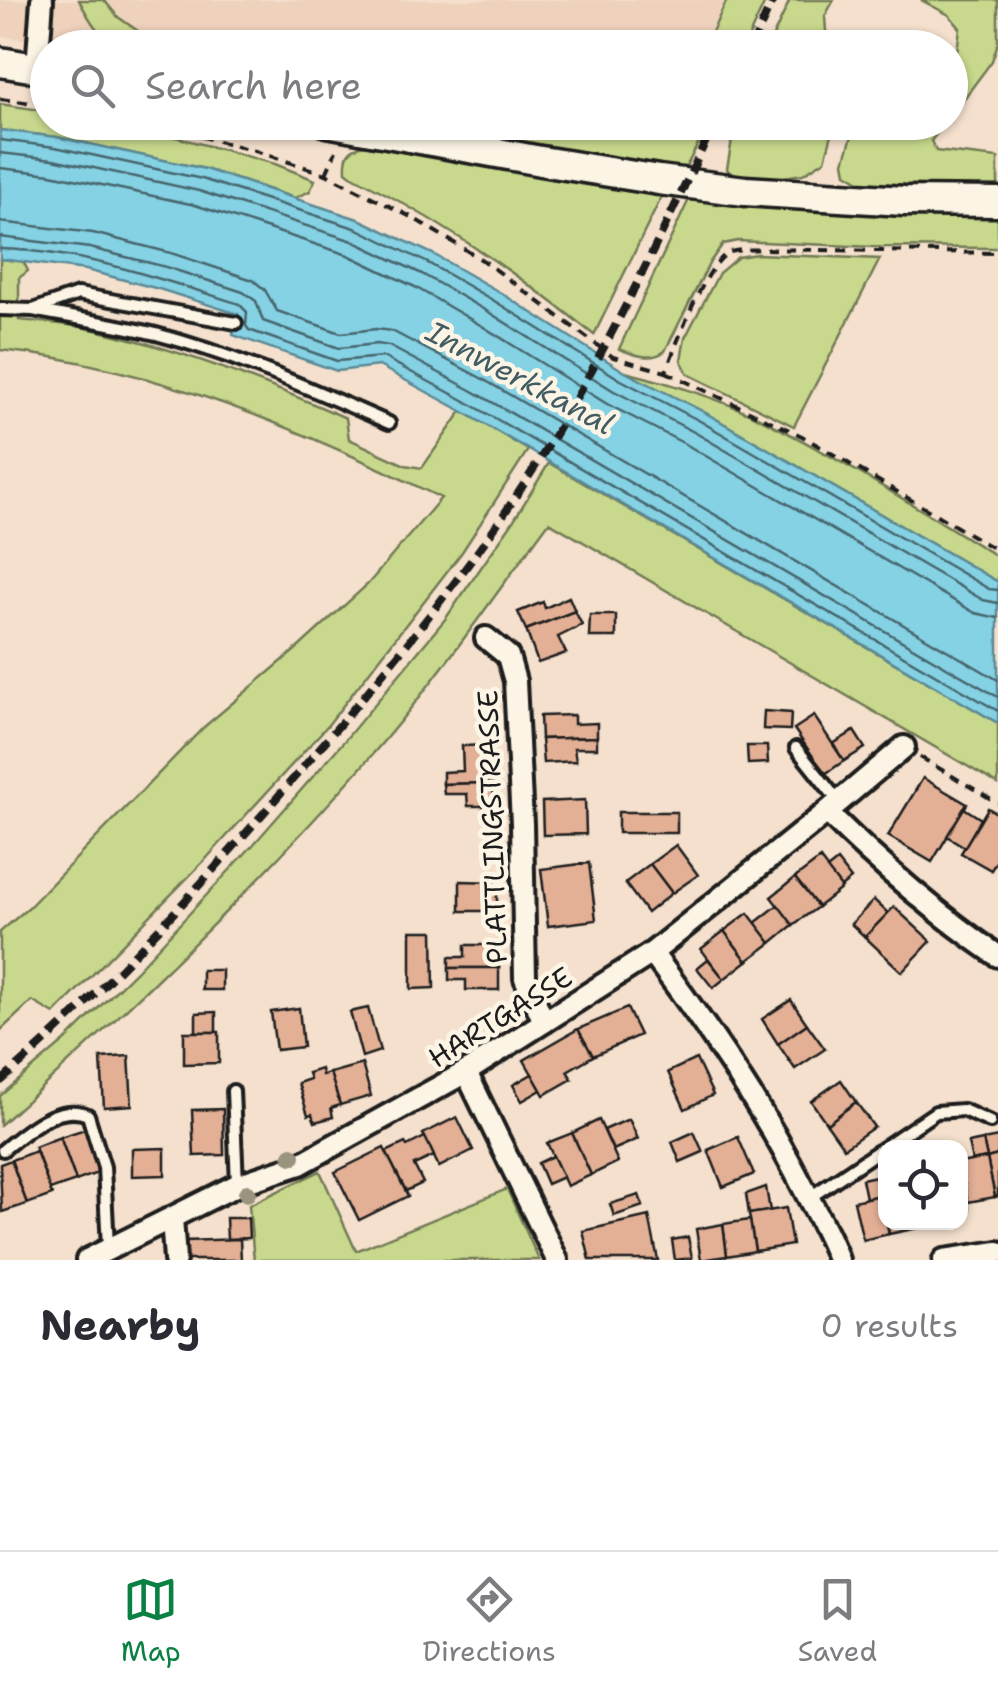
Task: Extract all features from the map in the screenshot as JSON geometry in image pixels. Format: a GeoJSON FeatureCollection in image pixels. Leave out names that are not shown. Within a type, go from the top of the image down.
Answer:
{"type":"FeatureCollection","features":[{"type":"Feature","properties":{"kind":"main road"},"geometry":{"type":"LineString","coordinates":[[0,62],[30,67]]}},
{"type":"Feature","properties":{"kind":"main road"},"geometry":{"type":"LineString","coordinates":[[426,140],[746,191],[904,201],[998,202]]}},
{"type":"Feature","properties":{"kind":"street"},"geometry":{"type":"LineString","coordinates":[[42,0],[42,30]]}},
{"type":"Feature","properties":{"kind":"street","name":"PLATTLINGSTRASSE"},"geometry":{"type":"LineString","coordinates":[[486,638],[508,656],[515,682],[525,978],[544,1022]]}},
{"type":"Feature","properties":{"kind":"street","name":"HARTGASSE"},"geometry":{"type":"LineString","coordinates":[[87,1260],[236,1185],[300,1164],[466,1072],[652,953],[904,747]]}},
{"type":"Feature","properties":{"kind":"street"},"geometry":{"type":"LineString","coordinates":[[832,807],[852,838],[966,934],[998,956]]}},
{"type":"Feature","properties":{"kind":"street"},"geometry":{"type":"LineString","coordinates":[[652,953],[725,1054],[786,1154],[838,1260]]}},
{"type":"Feature","properties":{"kind":"street"},"geometry":{"type":"LineString","coordinates":[[466,1072],[556,1260]]}},
{"type":"Feature","properties":{"kind":"street"},"geometry":{"type":"LineString","coordinates":[[172,1218],[175,1260]]}},
{"type":"Feature","properties":{"kind":"street"},"geometry":{"type":"LineString","coordinates":[[944,1260],[998,1252]]}},
{"type":"Feature","properties":{"kind":"lane"},"geometry":{"type":"LineString","coordinates":[[34,310],[78,294],[236,323]]}},
{"type":"Feature","properties":{"kind":"lane"},"geometry":{"type":"LineString","coordinates":[[0,309],[34,310],[154,334],[212,351],[389,423]]}},
{"type":"Feature","properties":{"kind":"lane"},"geometry":{"type":"LineString","coordinates":[[796,748],[832,807]]}},
{"type":"Feature","properties":{"kind":"lane"},"geometry":{"type":"LineString","coordinates":[[233,1090],[236,1185]]}},
{"type":"Feature","properties":{"kind":"lane"},"geometry":{"type":"LineString","coordinates":[[808,1198],[936,1112],[963,1110],[990,1122]]}},
{"type":"Feature","properties":{"kind":"lane"},"geometry":{"type":"LineString","coordinates":[[4,1150],[26,1131],[59,1113],[78,1111],[88,1115],[104,1167],[108,1248]]}},
{"type":"Feature","properties":{"kind":"path"},"geometry":{"type":"LineString","coordinates":[[0,99],[30,103]]}},
{"type":"Feature","properties":{"kind":"path"},"geometry":{"type":"LineString","coordinates":[[214,140],[326,174],[413,218],[487,264],[613,357],[666,372],[802,436],[998,551]]}},
{"type":"Feature","properties":{"kind":"path"},"geometry":{"type":"LineString","coordinates":[[666,372],[678,336],[704,286],[716,264],[728,253],[760,249],[998,252]]}},
{"type":"Feature","properties":{"kind":"path"},"geometry":{"type":"LineString","coordinates":[[904,747],[998,803]]}},
{"type":"Feature","properties":{"kind":"shaded area"},"geometry":{"type":"Polygon","coordinates":[[[0,0],[728,0],[716,30],[30,30],[30,40],[0,36],[0,0]]]}},
{"type":"Feature","properties":{"kind":"green space"},"geometry":{"type":"Polygon","coordinates":[[[79,0],[104,0],[118,17],[137,30],[98,30],[79,0]]]}},
{"type":"Feature","properties":{"kind":"green space"},"geometry":{"type":"Polygon","coordinates":[[[727,0],[766,0],[752,30],[713,30],[727,0]]]}},
{"type":"Feature","properties":{"kind":"green space"},"geometry":{"type":"Polygon","coordinates":[[[790,0],[834,0],[825,16],[826,30],[776,30],[790,0]]]}},
{"type":"Feature","properties":{"kind":"green space"},"geometry":{"type":"Polygon","coordinates":[[[921,0],[998,0],[998,43],[992,61],[968,93],[968,30],[960,30],[949,15],[921,0]]]}},
{"type":"Feature","properties":{"kind":"green space"},"geometry":{"type":"Polygon","coordinates":[[[0,104],[30,108],[30,134],[0,130],[0,104]]]}},
{"type":"Feature","properties":{"kind":"green space"},"geometry":{"type":"Polygon","coordinates":[[[71,140],[187,140],[275,164],[315,180],[310,191],[295,198],[205,169],[71,140]]]}},
{"type":"Feature","properties":{"kind":"green space"},"geometry":{"type":"Polygon","coordinates":[[[493,140],[700,140],[685,169],[493,140]]]}},
{"type":"Feature","properties":{"kind":"green space"},"geometry":{"type":"Polygon","coordinates":[[[732,140],[830,140],[825,160],[803,174],[777,178],[731,174],[727,169],[732,140]]]}},
{"type":"Feature","properties":{"kind":"green space"},"geometry":{"type":"Polygon","coordinates":[[[851,140],[932,140],[936,151],[998,158],[998,188],[863,183],[846,173],[844,162],[851,140]]]}},
{"type":"Feature","properties":{"kind":"green space"},"geometry":{"type":"Polygon","coordinates":[[[364,145],[662,196],[594,335],[477,249],[346,171],[349,154],[364,145]]]}},
{"type":"Feature","properties":{"kind":"green space"},"geometry":{"type":"Polygon","coordinates":[[[691,195],[766,205],[998,217],[998,248],[738,241],[723,244],[665,351],[648,357],[619,349],[691,195]]]}},
{"type":"Feature","properties":{"kind":"green space"},"geometry":{"type":"Polygon","coordinates":[[[757,254],[880,259],[794,426],[688,374],[681,360],[685,338],[719,273],[738,257],[757,254]]]}},
{"type":"Feature","properties":{"kind":"green space"},"geometry":{"type":"Polygon","coordinates":[[[0,259],[23,261],[28,271],[19,278],[19,320],[115,335],[249,378],[346,418],[349,439],[405,465],[422,468],[462,411],[528,450],[462,552],[328,725],[205,860],[54,1014],[32,1001],[0,1031],[0,932],[204,727],[368,584],[441,498],[226,404],[114,370],[0,350],[0,259]]]}},
{"type":"Feature","properties":{"kind":"green space"},"geometry":{"type":"Polygon","coordinates":[[[625,372],[725,403],[819,449],[998,557],[998,582],[704,412],[625,372]]]}},
{"type":"Feature","properties":{"kind":"green space"},"geometry":{"type":"Polygon","coordinates":[[[549,463],[998,723],[998,784],[549,522],[414,705],[322,811],[188,950],[0,1125],[0,1096],[67,1039],[137,970],[345,740],[446,618],[549,463]]]}},
{"type":"Feature","properties":{"kind":"green space"},"geometry":{"type":"Polygon","coordinates":[[[320,1171],[356,1251],[507,1189],[539,1260],[254,1260],[249,1205],[320,1171]]]}},
{"type":"Feature","properties":{"kind":"water","name":"Innwerkkanal"},"geometry":{"type":"Polygon","coordinates":[[[0,130],[30,134],[30,140],[71,140],[205,169],[361,220],[433,254],[625,372],[704,412],[998,582],[998,723],[379,366],[337,371],[233,335],[238,314],[86,270],[0,259],[0,130]]]}},
{"type":"Feature","properties":{"kind":"building"},"geometry":{"type":"Polygon","coordinates":[[[569,597],[575,611],[526,630],[518,612],[543,602],[545,608],[569,597]]]}},
{"type":"Feature","properties":{"kind":"building"},"geometry":{"type":"Polygon","coordinates":[[[575,611],[582,625],[558,637],[566,653],[538,663],[526,630],[575,611]]]}},
{"type":"Feature","properties":{"kind":"building"},"geometry":{"type":"Polygon","coordinates":[[[590,615],[616,615],[616,637],[589,637],[590,615]]]}},
{"type":"Feature","properties":{"kind":"building"},"geometry":{"type":"Polygon","coordinates":[[[764,711],[791,713],[790,730],[763,729],[764,711]]]}},
{"type":"Feature","properties":{"kind":"building"},"geometry":{"type":"Polygon","coordinates":[[[574,715],[574,724],[597,723],[597,737],[541,739],[540,716],[574,715]]]}},
{"type":"Feature","properties":{"kind":"building"},"geometry":{"type":"Polygon","coordinates":[[[814,716],[844,761],[825,774],[794,729],[814,716]]]}},
{"type":"Feature","properties":{"kind":"building"},"geometry":{"type":"Polygon","coordinates":[[[854,731],[865,748],[844,761],[833,744],[854,731]]]}},
{"type":"Feature","properties":{"kind":"building"},"geometry":{"type":"Polygon","coordinates":[[[597,737],[597,748],[574,748],[576,761],[543,763],[541,739],[597,737]]]}},
{"type":"Feature","properties":{"kind":"building"},"geometry":{"type":"Polygon","coordinates":[[[492,745],[493,783],[443,784],[443,772],[463,771],[462,746],[492,745]]]}},
{"type":"Feature","properties":{"kind":"building"},"geometry":{"type":"Polygon","coordinates":[[[747,746],[767,746],[768,763],[748,764],[747,746]]]}},
{"type":"Feature","properties":{"kind":"building"},"geometry":{"type":"Polygon","coordinates":[[[923,778],[967,804],[932,862],[888,836],[923,778]]]}},
{"type":"Feature","properties":{"kind":"building"},"geometry":{"type":"Polygon","coordinates":[[[493,783],[494,806],[468,806],[467,794],[444,794],[443,784],[493,783]]]}},
{"type":"Feature","properties":{"kind":"building"},"geometry":{"type":"Polygon","coordinates":[[[585,800],[586,834],[543,835],[542,802],[585,800]]]}},
{"type":"Feature","properties":{"kind":"building"},"geometry":{"type":"Polygon","coordinates":[[[964,808],[981,819],[965,847],[947,836],[964,808]]]}},
{"type":"Feature","properties":{"kind":"building"},"geometry":{"type":"Polygon","coordinates":[[[988,808],[998,814],[998,859],[991,870],[961,853],[988,808]]]}},
{"type":"Feature","properties":{"kind":"building"},"geometry":{"type":"Polygon","coordinates":[[[618,812],[677,812],[677,833],[618,833],[618,812]]]}},
{"type":"Feature","properties":{"kind":"building"},"geometry":{"type":"Polygon","coordinates":[[[676,845],[698,875],[672,893],[650,864],[676,845]]]}},
{"type":"Feature","properties":{"kind":"building"},"geometry":{"type":"Polygon","coordinates":[[[820,859],[842,888],[818,907],[795,878],[820,859]]]}},
{"type":"Feature","properties":{"kind":"building"},"geometry":{"type":"Polygon","coordinates":[[[837,861],[851,879],[841,887],[827,869],[837,861]]]}},
{"type":"Feature","properties":{"kind":"building"},"geometry":{"type":"Polygon","coordinates":[[[589,863],[596,920],[548,926],[541,869],[589,863]]]}},
{"type":"Feature","properties":{"kind":"building"},"geometry":{"type":"Polygon","coordinates":[[[650,864],[672,893],[647,913],[625,883],[650,864]]]}},
{"type":"Feature","properties":{"kind":"building"},"geometry":{"type":"Polygon","coordinates":[[[795,878],[818,907],[793,925],[771,897],[795,878]]]}},
{"type":"Feature","properties":{"kind":"building"},"geometry":{"type":"Polygon","coordinates":[[[460,881],[497,882],[497,911],[460,911],[460,881]]]}},
{"type":"Feature","properties":{"kind":"building"},"geometry":{"type":"Polygon","coordinates":[[[874,900],[888,913],[865,937],[851,924],[874,900]]]}},
{"type":"Feature","properties":{"kind":"building"},"geometry":{"type":"Polygon","coordinates":[[[778,905],[793,925],[771,943],[755,923],[778,905]]]}},
{"type":"Feature","properties":{"kind":"building"},"geometry":{"type":"Polygon","coordinates":[[[894,907],[931,941],[902,972],[865,937],[894,907]]]}},
{"type":"Feature","properties":{"kind":"building"},"geometry":{"type":"Polygon","coordinates":[[[748,913],[771,943],[747,961],[724,931],[748,913]]]}},
{"type":"Feature","properties":{"kind":"building"},"geometry":{"type":"Polygon","coordinates":[[[411,931],[433,931],[434,988],[411,989],[411,931]]]}},
{"type":"Feature","properties":{"kind":"building"},"geometry":{"type":"Polygon","coordinates":[[[724,931],[747,961],[724,979],[701,949],[724,931]]]}},
{"type":"Feature","properties":{"kind":"building"},"geometry":{"type":"Polygon","coordinates":[[[465,945],[499,945],[499,968],[449,968],[449,957],[465,957],[465,945]]]}},
{"type":"Feature","properties":{"kind":"building"},"geometry":{"type":"Polygon","coordinates":[[[708,959],[724,979],[713,988],[697,968],[708,959]]]}},
{"type":"Feature","properties":{"kind":"building"},"geometry":{"type":"Polygon","coordinates":[[[449,968],[499,968],[499,990],[466,990],[466,980],[449,980],[449,968]]]}},
{"type":"Feature","properties":{"kind":"building"},"geometry":{"type":"Polygon","coordinates":[[[202,970],[222,970],[222,990],[202,990],[202,970]]]}},
{"type":"Feature","properties":{"kind":"building"},"geometry":{"type":"Polygon","coordinates":[[[791,1000],[807,1024],[778,1044],[762,1019],[791,1000]]]}},
{"type":"Feature","properties":{"kind":"building"},"geometry":{"type":"Polygon","coordinates":[[[299,1008],[303,1047],[276,1050],[271,1012],[299,1008]]]}},
{"type":"Feature","properties":{"kind":"building"},"geometry":{"type":"Polygon","coordinates":[[[368,1008],[380,1051],[362,1057],[350,1012],[368,1008]]]}},
{"type":"Feature","properties":{"kind":"building"},"geometry":{"type":"Polygon","coordinates":[[[627,1008],[640,1035],[593,1056],[578,1029],[627,1008]]]}},
{"type":"Feature","properties":{"kind":"building"},"geometry":{"type":"Polygon","coordinates":[[[216,1012],[216,1032],[196,1032],[196,1013],[216,1012]]]}},
{"type":"Feature","properties":{"kind":"building"},"geometry":{"type":"Polygon","coordinates":[[[807,1024],[825,1049],[795,1069],[778,1044],[807,1024]]]}},
{"type":"Feature","properties":{"kind":"building"},"geometry":{"type":"Polygon","coordinates":[[[578,1029],[593,1056],[567,1071],[572,1079],[544,1095],[524,1060],[578,1029]]]}},
{"type":"Feature","properties":{"kind":"building"},"geometry":{"type":"Polygon","coordinates":[[[184,1032],[219,1032],[219,1063],[184,1064],[184,1032]]]}},
{"type":"Feature","properties":{"kind":"building"},"geometry":{"type":"Polygon","coordinates":[[[129,1056],[132,1105],[104,1107],[101,1058],[129,1056]]]}},
{"type":"Feature","properties":{"kind":"building"},"geometry":{"type":"Polygon","coordinates":[[[696,1059],[713,1095],[685,1109],[668,1072],[696,1059]]]}},
{"type":"Feature","properties":{"kind":"building"},"geometry":{"type":"Polygon","coordinates":[[[362,1064],[371,1096],[340,1105],[330,1073],[362,1064]]]}},
{"type":"Feature","properties":{"kind":"building"},"geometry":{"type":"Polygon","coordinates":[[[321,1069],[322,1075],[330,1073],[340,1105],[331,1108],[333,1117],[315,1122],[312,1114],[308,1115],[298,1083],[310,1079],[308,1073],[321,1069]]]}},
{"type":"Feature","properties":{"kind":"building"},"geometry":{"type":"Polygon","coordinates":[[[532,1074],[541,1090],[522,1101],[513,1085],[532,1074]]]}},
{"type":"Feature","properties":{"kind":"building"},"geometry":{"type":"Polygon","coordinates":[[[841,1080],[856,1102],[827,1124],[811,1101],[841,1080]]]}},
{"type":"Feature","properties":{"kind":"building"},"geometry":{"type":"Polygon","coordinates":[[[856,1102],[874,1127],[844,1148],[827,1124],[856,1102]]]}},
{"type":"Feature","properties":{"kind":"building"},"geometry":{"type":"Polygon","coordinates":[[[223,1109],[224,1155],[194,1156],[192,1110],[223,1109]]]}},
{"type":"Feature","properties":{"kind":"building"},"geometry":{"type":"Polygon","coordinates":[[[457,1117],[473,1150],[439,1167],[423,1134],[457,1117]]]}},
{"type":"Feature","properties":{"kind":"building"},"geometry":{"type":"Polygon","coordinates":[[[629,1119],[638,1139],[613,1150],[604,1130],[629,1119]]]}},
{"type":"Feature","properties":{"kind":"building"},"geometry":{"type":"Polygon","coordinates":[[[599,1120],[618,1162],[591,1175],[572,1133],[599,1120]]]}},
{"type":"Feature","properties":{"kind":"building"},"geometry":{"type":"Polygon","coordinates":[[[85,1129],[100,1172],[76,1181],[60,1137],[85,1129]]]}},
{"type":"Feature","properties":{"kind":"building"},"geometry":{"type":"Polygon","coordinates":[[[694,1132],[703,1152],[680,1162],[672,1142],[694,1132]]]}},
{"type":"Feature","properties":{"kind":"building"},"geometry":{"type":"Polygon","coordinates":[[[572,1133],[591,1175],[567,1186],[547,1143],[572,1133]]]}},
{"type":"Feature","properties":{"kind":"building"},"geometry":{"type":"Polygon","coordinates":[[[60,1137],[76,1181],[50,1190],[35,1147],[60,1137]]]}},
{"type":"Feature","properties":{"kind":"building"},"geometry":{"type":"Polygon","coordinates":[[[425,1137],[434,1156],[414,1165],[423,1183],[406,1191],[386,1152],[425,1137]]]}},
{"type":"Feature","properties":{"kind":"building"},"geometry":{"type":"Polygon","coordinates":[[[738,1137],[754,1174],[723,1187],[708,1150],[738,1137]]]}},
{"type":"Feature","properties":{"kind":"building"},"geometry":{"type":"Polygon","coordinates":[[[998,1137],[998,1155],[987,1158],[983,1140],[998,1137]]]}},
{"type":"Feature","properties":{"kind":"building"},"geometry":{"type":"Polygon","coordinates":[[[983,1140],[987,1158],[972,1161],[968,1143],[983,1140]]]}},
{"type":"Feature","properties":{"kind":"building"},"geometry":{"type":"Polygon","coordinates":[[[165,1148],[165,1175],[132,1176],[132,1149],[165,1148]]]}},
{"type":"Feature","properties":{"kind":"building"},"geometry":{"type":"Polygon","coordinates":[[[384,1148],[408,1196],[359,1220],[335,1172],[384,1148]]]}},
{"type":"Feature","properties":{"kind":"building"},"geometry":{"type":"Polygon","coordinates":[[[36,1151],[52,1195],[27,1204],[11,1160],[36,1151]]]}},
{"type":"Feature","properties":{"kind":"building"},"geometry":{"type":"Polygon","coordinates":[[[998,1155],[998,1196],[995,1197],[987,1158],[998,1155]]]}},
{"type":"Feature","properties":{"kind":"building"},"geometry":{"type":"Polygon","coordinates":[[[553,1156],[563,1177],[547,1184],[538,1163],[553,1156]]]}},
{"type":"Feature","properties":{"kind":"building"},"geometry":{"type":"Polygon","coordinates":[[[987,1158],[995,1197],[968,1202],[968,1162],[987,1158]]]}},
{"type":"Feature","properties":{"kind":"building"},"geometry":{"type":"Polygon","coordinates":[[[11,1160],[27,1204],[2,1212],[0,1164],[11,1160]]]}},
{"type":"Feature","properties":{"kind":"building"},"geometry":{"type":"Polygon","coordinates":[[[876,1176],[878,1196],[866,1198],[862,1179],[876,1176]]]}},
{"type":"Feature","properties":{"kind":"building"},"geometry":{"type":"Polygon","coordinates":[[[766,1187],[770,1211],[749,1214],[746,1194],[766,1187]]]}},
{"type":"Feature","properties":{"kind":"building"},"geometry":{"type":"Polygon","coordinates":[[[639,1195],[643,1206],[614,1216],[610,1204],[639,1195]]]}},
{"type":"Feature","properties":{"kind":"building"},"geometry":{"type":"Polygon","coordinates":[[[878,1196],[878,1230],[888,1230],[889,1234],[863,1240],[854,1201],[878,1196]]]}},
{"type":"Feature","properties":{"kind":"building"},"geometry":{"type":"Polygon","coordinates":[[[786,1208],[792,1245],[755,1251],[749,1214],[786,1208]]]}},
{"type":"Feature","properties":{"kind":"building"},"geometry":{"type":"Polygon","coordinates":[[[649,1216],[658,1260],[590,1260],[583,1231],[649,1216]]]}},
{"type":"Feature","properties":{"kind":"building"},"geometry":{"type":"Polygon","coordinates":[[[226,1218],[248,1218],[249,1238],[227,1239],[226,1218]]]}},
{"type":"Feature","properties":{"kind":"building"},"geometry":{"type":"Polygon","coordinates":[[[750,1220],[755,1251],[727,1256],[723,1224],[750,1220]]]}},
{"type":"Feature","properties":{"kind":"building"},"geometry":{"type":"Polygon","coordinates":[[[723,1224],[727,1256],[701,1260],[696,1229],[723,1224]]]}},
{"type":"Feature","properties":{"kind":"building"},"geometry":{"type":"Polygon","coordinates":[[[688,1237],[692,1258],[675,1260],[672,1240],[688,1237]]]}},
{"type":"Feature","properties":{"kind":"building"},"geometry":{"type":"Polygon","coordinates":[[[240,1239],[241,1260],[186,1260],[185,1241],[240,1239]]]}},
{"type":"Feature","properties":{"kind":"railway"},"geometry":{"type":"LineString","coordinates":[[759,30],[773,0]]}},
{"type":"Feature","properties":{"kind":"railway"},"geometry":{"type":"LineString","coordinates":[[0,1082],[81,1008],[196,889],[368,692],[458,578],[540,459],[588,377],[706,140]]}}]}
